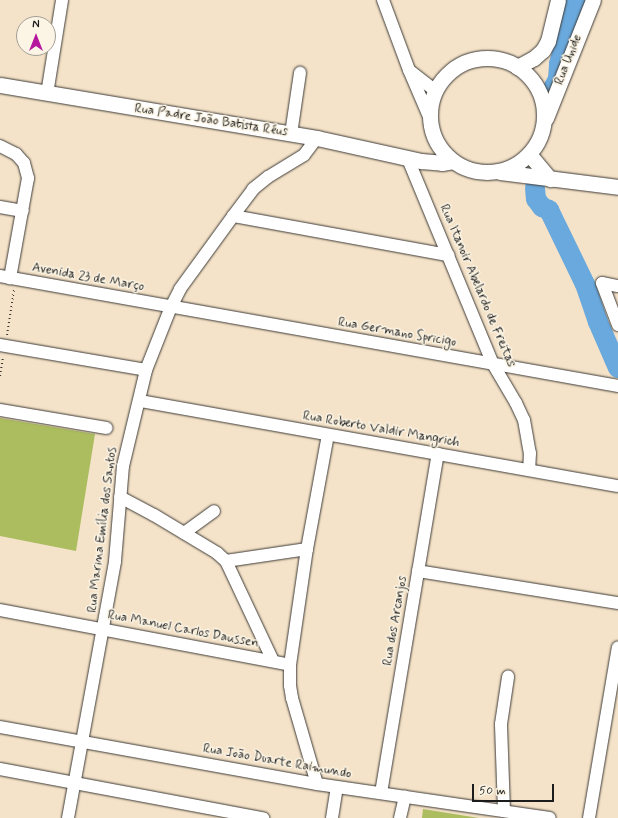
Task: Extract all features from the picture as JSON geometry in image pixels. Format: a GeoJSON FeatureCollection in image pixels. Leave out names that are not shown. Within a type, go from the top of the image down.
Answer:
{"type":"FeatureCollection","features":[{"type":"Feature","properties":{"kind":"main road"},"geometry":{"type":"LineString","coordinates":[[517,67],[534,58],[543,50],[548,41],[558,0]]}},
{"type":"Feature","properties":{"kind":"main road","name":"Rua Unide"},"geometry":{"type":"LineString","coordinates":[[545,120],[593,0]]}},
{"type":"Feature","properties":{"kind":"main road"},"geometry":{"type":"LineString","coordinates":[[497,172],[515,166],[529,154],[540,138],[545,120],[542,100],[538,90],[526,73],[517,67],[494,59],[473,60],[455,68],[444,79],[436,91],[430,109],[430,119],[438,144],[453,161],[471,170],[618,187]]}},
{"type":"Feature","properties":{"kind":"main road","name":"Rua Padre João Batista Réus"},"geometry":{"type":"LineString","coordinates":[[0,85],[46,94],[316,138],[415,160],[442,163],[453,161]]}},
{"type":"Feature","properties":{"kind":"main road"},"geometry":{"type":"LineString","coordinates":[[415,160],[433,152],[438,144]]}},
{"type":"Feature","properties":{"kind":"main road"},"geometry":{"type":"LineString","coordinates":[[529,154],[550,179]]}},
{"type":"Feature","properties":{"kind":"street"},"geometry":{"type":"LineString","coordinates":[[46,94],[62,0]]}},
{"type":"Feature","properties":{"kind":"street"},"geometry":{"type":"LineString","coordinates":[[383,0],[409,70],[430,119]]}},
{"type":"Feature","properties":{"kind":"street"},"geometry":{"type":"LineString","coordinates":[[409,70],[436,91]]}},
{"type":"Feature","properties":{"kind":"street"},"geometry":{"type":"LineString","coordinates":[[291,134],[300,73]]}},
{"type":"Feature","properties":{"kind":"street","name":"Rua Marina Emília dos Santos"},"geometry":{"type":"LineString","coordinates":[[68,818],[104,630],[115,561],[123,466],[140,401],[146,370],[171,307],[180,289],[233,216],[253,189],[268,177],[304,155],[316,138]]}},
{"type":"Feature","properties":{"kind":"street"},"geometry":{"type":"LineString","coordinates":[[0,146],[16,154],[24,162],[28,178],[23,211],[9,278]]}},
{"type":"Feature","properties":{"kind":"street","name":"Rua Itanoir Abelardo de Freitas"},"geometry":{"type":"LineString","coordinates":[[415,160],[448,255],[493,364],[516,403],[524,420],[530,453],[529,470]]}},
{"type":"Feature","properties":{"kind":"street"},"geometry":{"type":"LineString","coordinates":[[0,207],[23,211]]}},
{"type":"Feature","properties":{"kind":"street"},"geometry":{"type":"LineString","coordinates":[[233,216],[448,255]]}},
{"type":"Feature","properties":{"kind":"street","name":"Avenida 23 de Março"},"geometry":{"type":"LineString","coordinates":[[9,278],[171,307]]}},
{"type":"Feature","properties":{"kind":"street"},"geometry":{"type":"LineString","coordinates":[[618,286],[602,283],[618,326]]}},
{"type":"Feature","properties":{"kind":"street","name":"Rua Germano Spricigo"},"geometry":{"type":"LineString","coordinates":[[171,307],[618,386]]}},
{"type":"Feature","properties":{"kind":"street"},"geometry":{"type":"LineString","coordinates":[[3,346],[146,370]]}},
{"type":"Feature","properties":{"kind":"street","name":"Rua Roberto Valdir Mangrich"},"geometry":{"type":"LineString","coordinates":[[140,401],[618,486]]}},
{"type":"Feature","properties":{"kind":"street"},"geometry":{"type":"LineString","coordinates":[[0,410],[106,428]]}},
{"type":"Feature","properties":{"kind":"street"},"geometry":{"type":"LineString","coordinates":[[317,784],[292,698],[290,686],[290,665],[307,549],[328,435]]}},
{"type":"Feature","properties":{"kind":"street","name":"Rua dos Arcanjos"},"geometry":{"type":"LineString","coordinates":[[381,793],[438,454]]}},
{"type":"Feature","properties":{"kind":"street"},"geometry":{"type":"LineString","coordinates":[[120,497],[184,533],[226,561],[273,662]]}},
{"type":"Feature","properties":{"kind":"street"},"geometry":{"type":"LineString","coordinates":[[184,533],[214,511]]}},
{"type":"Feature","properties":{"kind":"street"},"geometry":{"type":"LineString","coordinates":[[226,561],[307,549]]}},
{"type":"Feature","properties":{"kind":"street"},"geometry":{"type":"LineString","coordinates":[[418,570],[618,604]]}},
{"type":"Feature","properties":{"kind":"street","name":"Rua Manuel Carlos Daussen"},"geometry":{"type":"LineString","coordinates":[[0,610],[290,665]]}},
{"type":"Feature","properties":{"kind":"street"},"geometry":{"type":"LineString","coordinates":[[589,818],[618,648]]}},
{"type":"Feature","properties":{"kind":"street"},"geometry":{"type":"LineString","coordinates":[[504,811],[501,735],[508,677]]}},
{"type":"Feature","properties":{"kind":"street","name":"Rua João Duarte Raimundo"},"geometry":{"type":"LineString","coordinates":[[0,727],[337,788],[550,818]]}},
{"type":"Feature","properties":{"kind":"street"},"geometry":{"type":"LineString","coordinates":[[0,769],[263,818]]}},
{"type":"Feature","properties":{"kind":"street"},"geometry":{"type":"LineString","coordinates":[[332,818],[337,788]]}},
{"type":"Feature","properties":{"kind":"street"},"geometry":{"type":"LineString","coordinates":[[400,818],[405,797]]}},
{"type":"Feature","properties":{"kind":"path"},"geometry":{"type":"LineString","coordinates":[[0,376],[9,278]]}},
{"type":"Feature","properties":{"kind":"green space"},"geometry":{"type":"Polygon","coordinates":[[[0,418],[95,434],[76,551],[0,536],[0,418]]]}},
{"type":"Feature","properties":{"kind":"green space"},"geometry":{"type":"Polygon","coordinates":[[[423,809],[479,818],[422,818],[423,809]]]}},
{"type":"Feature","properties":{"kind":"waterway"},"geometry":{"type":"LineString","coordinates":[[552,90],[558,79],[559,64],[576,0]]}},
{"type":"Feature","properties":{"kind":"waterway"},"geometry":{"type":"LineString","coordinates":[[535,188],[536,199],[542,207],[549,210],[585,284],[598,322],[618,368]]}}]}
